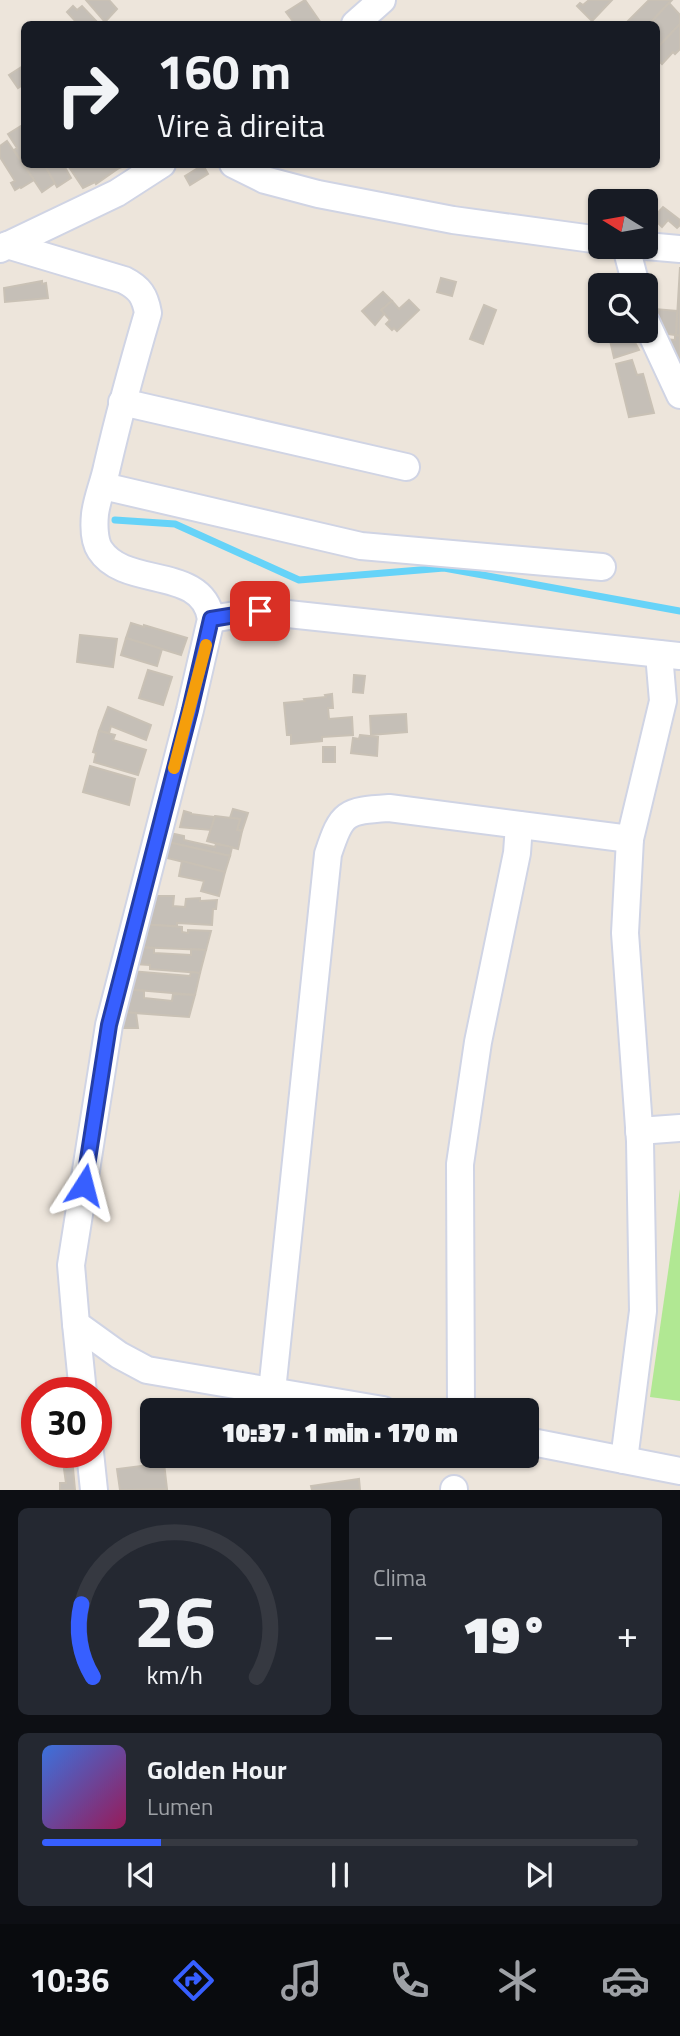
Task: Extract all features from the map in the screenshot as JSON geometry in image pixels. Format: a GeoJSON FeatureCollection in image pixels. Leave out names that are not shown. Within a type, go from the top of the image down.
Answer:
{"type":"FeatureCollection","features":[{"type":"Feature","properties":{"kind":"street"},"geometry":{"type":"LineString","coordinates":[[358,21],[382,0]]}},
{"type":"Feature","properties":{"kind":"street"},"geometry":{"type":"LineString","coordinates":[[4,247],[117,192],[156,168]]}},
{"type":"Feature","properties":{"kind":"street"},"geometry":{"type":"LineString","coordinates":[[241,168],[265,180],[318,194],[453,220],[588,238]]}},
{"type":"Feature","properties":{"kind":"street"},"geometry":{"type":"LineString","coordinates":[[4,247],[124,280],[135,286],[146,298],[148,313],[122,402],[95,514],[96,537],[100,550],[114,563],[174,582],[203,597],[209,607],[211,619],[109,1025],[71,1265],[81,1377]]}},
{"type":"Feature","properties":{"kind":"street"},"geometry":{"type":"LineString","coordinates":[[658,247],[680,249]]}},
{"type":"Feature","properties":{"kind":"street"},"geometry":{"type":"LineString","coordinates":[[656,343],[680,394]]}},
{"type":"Feature","properties":{"kind":"street"},"geometry":{"type":"LineString","coordinates":[[122,402],[406,467]]}},
{"type":"Feature","properties":{"kind":"street"},"geometry":{"type":"LineString","coordinates":[[103,486],[361,546],[602,567]]}},
{"type":"Feature","properties":{"kind":"street"},"geometry":{"type":"LineString","coordinates":[[211,619],[260,611],[669,655],[663,701],[631,839],[625,933],[639,1131],[643,1311],[624,1460]]}},
{"type":"Feature","properties":{"kind":"street"},"geometry":{"type":"LineString","coordinates":[[272,1391],[328,854],[338,824],[357,810],[389,808],[631,839]]}},
{"type":"Feature","properties":{"kind":"street"},"geometry":{"type":"LineString","coordinates":[[461,1398],[460,1164],[478,1042],[517,853],[519,825]]}},
{"type":"Feature","properties":{"kind":"street"},"geometry":{"type":"LineString","coordinates":[[639,1131],[680,1128]]}},
{"type":"Feature","properties":{"kind":"street"},"geometry":{"type":"LineString","coordinates":[[76,1324],[119,1355],[147,1370],[313,1398]]}},
{"type":"Feature","properties":{"kind":"street"},"geometry":{"type":"LineString","coordinates":[[539,1443],[680,1471]]}},
{"type":"Feature","properties":{"kind":"street"},"geometry":{"type":"LineString","coordinates":[[91,1468],[93,1490]]}},
{"type":"Feature","properties":{"kind":"green space"},"geometry":{"type":"Polygon","coordinates":[[[680,1189],[680,1401],[650,1397],[680,1189]]]}},
{"type":"Feature","properties":{"kind":"building"},"geometry":{"type":"Polygon","coordinates":[[[86,0],[109,0],[117,9],[104,21],[86,0]]]}},
{"type":"Feature","properties":{"kind":"building"},"geometry":{"type":"Polygon","coordinates":[[[305,0],[320,21],[293,21],[286,12],[305,0]]]}},
{"type":"Feature","properties":{"kind":"building"},"geometry":{"type":"Polygon","coordinates":[[[589,0],[612,0],[592,21],[577,6],[589,0]]]}},
{"type":"Feature","properties":{"kind":"building"},"geometry":{"type":"Polygon","coordinates":[[[649,0],[672,0],[652,21],[628,21],[649,0]]]}},
{"type":"Feature","properties":{"kind":"building"},"geometry":{"type":"Polygon","coordinates":[[[669,3],[680,15],[680,24],[660,45],[660,21],[652,21],[669,3]]]}},
{"type":"Feature","properties":{"kind":"building"},"geometry":{"type":"Polygon","coordinates":[[[73,6],[77,10],[82,6],[96,21],[75,21],[67,12],[73,6]]]}},
{"type":"Feature","properties":{"kind":"building"},"geometry":{"type":"Polygon","coordinates":[[[680,24],[680,49],[675,54],[673,52],[662,64],[660,45],[680,24]]]}},
{"type":"Feature","properties":{"kind":"building"},"geometry":{"type":"Polygon","coordinates":[[[21,67],[21,86],[18,88],[9,75],[21,67]]]}},
{"type":"Feature","properties":{"kind":"building"},"geometry":{"type":"Polygon","coordinates":[[[21,126],[21,160],[14,150],[17,148],[8,134],[21,126]]]}},
{"type":"Feature","properties":{"kind":"building"},"geometry":{"type":"Polygon","coordinates":[[[7,141],[21,161],[21,168],[26,168],[34,180],[15,190],[11,183],[15,181],[0,157],[0,146],[7,141]]]}},
{"type":"Feature","properties":{"kind":"building"},"geometry":{"type":"Polygon","coordinates":[[[26,168],[46,168],[55,183],[42,192],[26,168]]]}},
{"type":"Feature","properties":{"kind":"building"},"geometry":{"type":"Polygon","coordinates":[[[46,168],[65,168],[71,178],[57,187],[46,168]]]}},
{"type":"Feature","properties":{"kind":"building"},"geometry":{"type":"Polygon","coordinates":[[[70,168],[119,168],[96,184],[95,182],[83,188],[70,168]]]}},
{"type":"Feature","properties":{"kind":"building"},"geometry":{"type":"Polygon","coordinates":[[[198,168],[205,168],[208,174],[190,185],[185,176],[198,168]]]}},
{"type":"Feature","properties":{"kind":"building"},"geometry":{"type":"Polygon","coordinates":[[[663,207],[680,220],[680,225],[677,228],[668,220],[662,227],[658,223],[658,212],[663,207]]]}},
{"type":"Feature","properties":{"kind":"building"},"geometry":{"type":"Polygon","coordinates":[[[680,267],[680,336],[676,335],[680,267]]]}},
{"type":"Feature","properties":{"kind":"building"},"geometry":{"type":"Polygon","coordinates":[[[441,278],[456,282],[452,296],[437,292],[441,278]]]}},
{"type":"Feature","properties":{"kind":"building"},"geometry":{"type":"Polygon","coordinates":[[[42,281],[42,284],[46,283],[48,298],[5,302],[4,288],[42,281]]]}},
{"type":"Feature","properties":{"kind":"building"},"geometry":{"type":"Polygon","coordinates":[[[383,292],[392,301],[381,310],[384,314],[375,325],[362,311],[383,292]]]}},
{"type":"Feature","properties":{"kind":"building"},"geometry":{"type":"Polygon","coordinates":[[[409,300],[419,310],[397,331],[394,328],[392,330],[386,324],[390,320],[381,310],[392,301],[399,309],[409,300]]]}},
{"type":"Feature","properties":{"kind":"building"},"geometry":{"type":"Polygon","coordinates":[[[484,305],[496,310],[483,344],[470,339],[484,305]]]}},
{"type":"Feature","properties":{"kind":"building"},"geometry":{"type":"Polygon","coordinates":[[[658,309],[677,311],[676,335],[661,333],[658,309]]]}},
{"type":"Feature","properties":{"kind":"building"},"geometry":{"type":"Polygon","coordinates":[[[675,335],[680,336],[680,368],[663,339],[675,340],[675,335]]]}},
{"type":"Feature","properties":{"kind":"building"},"geometry":{"type":"Polygon","coordinates":[[[611,343],[635,343],[639,350],[614,358],[611,343]]]}},
{"type":"Feature","properties":{"kind":"building"},"geometry":{"type":"Polygon","coordinates":[[[632,360],[637,375],[643,374],[654,413],[629,417],[616,364],[632,360]]]}},
{"type":"Feature","properties":{"kind":"building"},"geometry":{"type":"Polygon","coordinates":[[[131,623],[187,638],[181,655],[126,638],[131,623]]]}},
{"type":"Feature","properties":{"kind":"building"},"geometry":{"type":"Polygon","coordinates":[[[80,635],[117,639],[113,667],[77,662],[80,635]]]}},
{"type":"Feature","properties":{"kind":"building"},"geometry":{"type":"Polygon","coordinates":[[[126,638],[162,649],[157,666],[121,655],[126,638]]]}},
{"type":"Feature","properties":{"kind":"building"},"geometry":{"type":"Polygon","coordinates":[[[148,670],[172,677],[163,705],[139,698],[148,670]]]}},
{"type":"Feature","properties":{"kind":"building"},"geometry":{"type":"Polygon","coordinates":[[[354,675],[365,676],[363,693],[353,692],[354,675]]]}},
{"type":"Feature","properties":{"kind":"building"},"geometry":{"type":"Polygon","coordinates":[[[332,694],[333,708],[328,708],[329,719],[352,717],[353,735],[322,737],[322,741],[291,744],[291,735],[287,735],[284,703],[332,694]]]}},
{"type":"Feature","properties":{"kind":"building"},"geometry":{"type":"Polygon","coordinates":[[[108,707],[151,725],[146,740],[111,726],[109,733],[99,731],[108,707]]]}},
{"type":"Feature","properties":{"kind":"building"},"geometry":{"type":"Polygon","coordinates":[[[406,714],[407,732],[371,735],[370,716],[406,714]]]}},
{"type":"Feature","properties":{"kind":"building"},"geometry":{"type":"Polygon","coordinates":[[[99,731],[115,735],[113,740],[146,750],[138,775],[94,762],[96,753],[93,752],[99,731]]]}},
{"type":"Feature","properties":{"kind":"building"},"geometry":{"type":"Polygon","coordinates":[[[360,735],[378,737],[377,756],[351,753],[353,738],[359,739],[360,735]]]}},
{"type":"Feature","properties":{"kind":"building"},"geometry":{"type":"Polygon","coordinates":[[[323,747],[335,747],[335,762],[323,762],[323,747]]]}},
{"type":"Feature","properties":{"kind":"building"},"geometry":{"type":"Polygon","coordinates":[[[90,766],[135,779],[129,805],[83,792],[90,766]]]}},
{"type":"Feature","properties":{"kind":"building"},"geometry":{"type":"Polygon","coordinates":[[[233,809],[248,813],[242,831],[237,830],[240,819],[230,818],[233,809]]]}},
{"type":"Feature","properties":{"kind":"building"},"geometry":{"type":"Polygon","coordinates":[[[184,811],[215,817],[211,830],[180,827],[184,811]]]}},
{"type":"Feature","properties":{"kind":"building"},"geometry":{"type":"Polygon","coordinates":[[[215,816],[240,819],[237,830],[242,831],[238,849],[207,841],[215,816]]]}},
{"type":"Feature","properties":{"kind":"building"},"geometry":{"type":"Polygon","coordinates":[[[161,831],[215,847],[216,844],[232,847],[230,856],[159,840],[161,831]]]}},
{"type":"Feature","properties":{"kind":"building"},"geometry":{"type":"Polygon","coordinates":[[[159,840],[230,856],[225,872],[155,855],[159,840]]]}},
{"type":"Feature","properties":{"kind":"building"},"geometry":{"type":"Polygon","coordinates":[[[182,861],[225,872],[219,896],[201,891],[204,881],[179,876],[182,861]]]}},
{"type":"Feature","properties":{"kind":"building"},"geometry":{"type":"Polygon","coordinates":[[[151,896],[174,896],[173,906],[185,907],[186,899],[217,900],[216,909],[213,909],[212,925],[149,925],[151,896]]]}},
{"type":"Feature","properties":{"kind":"building"},"geometry":{"type":"Polygon","coordinates":[[[141,924],[182,927],[182,932],[188,933],[188,930],[211,931],[206,950],[136,947],[141,924]]]}},
{"type":"Feature","properties":{"kind":"building"},"geometry":{"type":"Polygon","coordinates":[[[136,947],[154,948],[154,953],[191,955],[191,949],[206,950],[200,973],[150,969],[150,965],[135,964],[136,947]]]}},
{"type":"Feature","properties":{"kind":"building"},"geometry":{"type":"Polygon","coordinates":[[[130,971],[190,976],[191,972],[200,973],[195,995],[126,989],[130,971]]]}},
{"type":"Feature","properties":{"kind":"building"},"geometry":{"type":"Polygon","coordinates":[[[126,989],[144,991],[144,998],[172,1001],[173,994],[195,995],[189,1017],[121,1012],[126,989]]]}},
{"type":"Feature","properties":{"kind":"building"},"geometry":{"type":"Polygon","coordinates":[[[121,1012],[136,1013],[138,1028],[122,1028],[121,1012]]]}},
{"type":"Feature","properties":{"kind":"building"},"geometry":{"type":"Polygon","coordinates":[[[140,1466],[165,1468],[167,1489],[120,1490],[117,1469],[140,1466]]]}},
{"type":"Feature","properties":{"kind":"building"},"geometry":{"type":"Polygon","coordinates":[[[73,1468],[75,1490],[60,1490],[60,1483],[66,1483],[64,1469],[73,1468]]]}},
{"type":"Feature","properties":{"kind":"building"},"geometry":{"type":"Polygon","coordinates":[[[359,1479],[360,1490],[312,1490],[311,1486],[359,1479]]]}},
{"type":"Feature","properties":{"kind":"waterway"},"geometry":{"type":"LineString","coordinates":[[115,520],[175,524],[299,580],[444,568],[680,611]]}},
{"type":"Feature","properties":{"kind":"slow traffic"},"geometry":{"type":"LineString","coordinates":[[174,768],[206,645]]}},
{"type":"Feature","properties":{"kind":"route"},"geometry":{"type":"LineString","coordinates":[[84,1185],[109,1025],[211,619],[260,611]]}}]}
